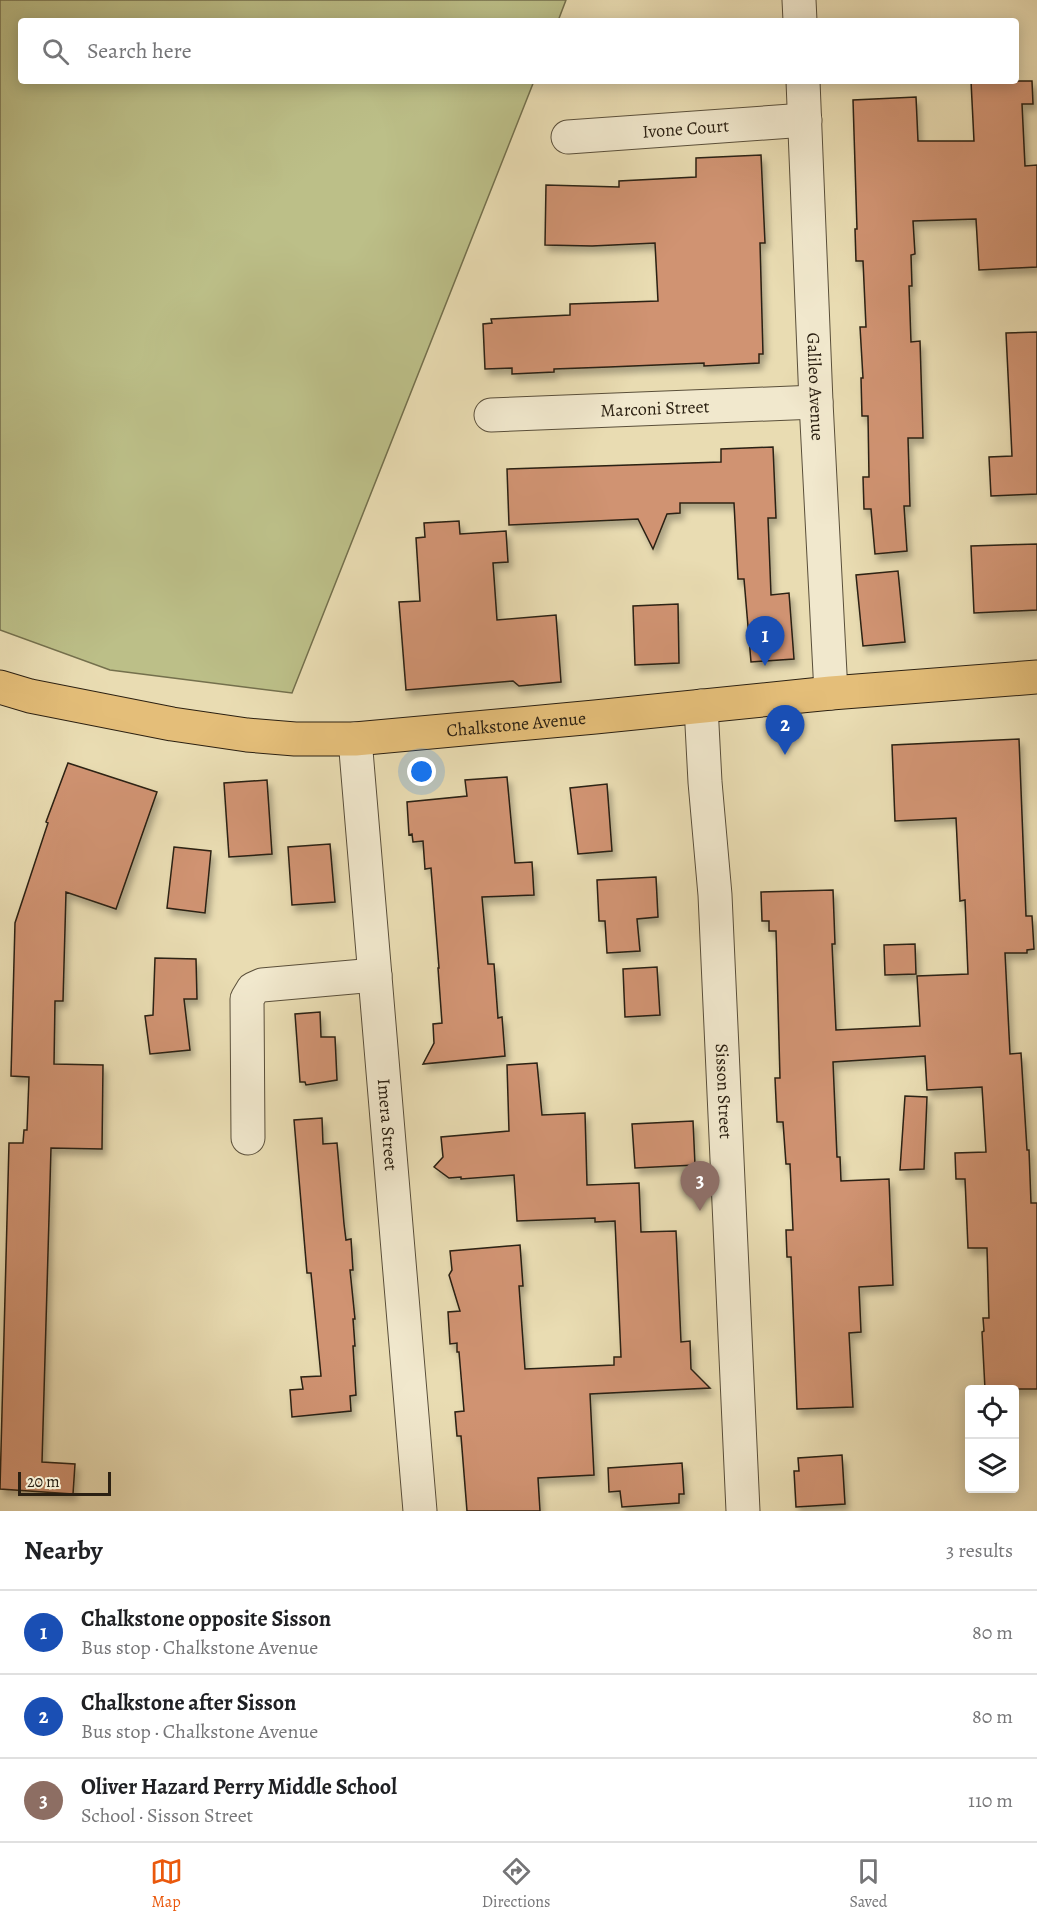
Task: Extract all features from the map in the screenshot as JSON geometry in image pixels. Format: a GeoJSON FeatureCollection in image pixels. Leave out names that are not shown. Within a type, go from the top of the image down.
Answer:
{"type":"FeatureCollection","features":[{"type":"Feature","properties":{"kind":"main road","name":"Chalkstone Avenue"},"geometry":{"type":"LineString","coordinates":[[0,687],[30,696],[247,735],[295,739],[355,739],[583,719],[831,693],[1037,677]]}},
{"type":"Feature","properties":{"kind":"street"},"geometry":{"type":"LineString","coordinates":[[799,0],[800,18]]}},
{"type":"Feature","properties":{"kind":"street","name":"Galileo Avenue"},"geometry":{"type":"LineString","coordinates":[[803,84],[831,693]]}},
{"type":"Feature","properties":{"kind":"street","name":"Ivone Court"},"geometry":{"type":"LineString","coordinates":[[568,137],[805,120]]}},
{"type":"Feature","properties":{"kind":"street","name":"Marconi Street"},"geometry":{"type":"LineString","coordinates":[[491,415],[816,402]]}},
{"type":"Feature","properties":{"kind":"street","name":"Sisson Street"},"geometry":{"type":"LineString","coordinates":[[701,706],[715,896],[743,1511]]}},
{"type":"Feature","properties":{"kind":"street","name":"Imera Street"},"geometry":{"type":"LineString","coordinates":[[355,739],[420,1511]]}},
{"type":"Feature","properties":{"kind":"street"},"geometry":{"type":"LineString","coordinates":[[248,1138],[247,999],[253,989],[262,985],[375,975]]}},
{"type":"Feature","properties":{"kind":"green space"},"geometry":{"type":"Polygon","coordinates":[[[0,0],[566,0],[559,18],[18,18],[18,84],[533,84],[292,693],[110,670],[0,630],[0,0]]]}},
{"type":"Feature","properties":{"kind":"building"},"geometry":{"type":"Polygon","coordinates":[[[1019,81],[1032,81],[1033,104],[1022,104],[1025,166],[1037,165],[1037,267],[979,270],[976,219],[913,221],[915,254],[911,255],[912,286],[909,286],[911,342],[920,341],[923,438],[908,438],[910,506],[904,506],[907,551],[875,554],[871,509],[864,509],[863,477],[869,477],[868,416],[862,416],[861,378],[863,378],[860,327],[866,327],[863,261],[856,261],[853,100],[916,97],[918,141],[974,141],[971,84],[1019,84],[1019,81]]]}},
{"type":"Feature","properties":{"kind":"building"},"geometry":{"type":"Polygon","coordinates":[[[761,155],[765,243],[760,243],[763,354],[759,354],[759,363],[554,369],[554,372],[512,374],[512,368],[485,369],[483,324],[492,323],[491,319],[570,315],[570,304],[658,301],[655,243],[592,246],[545,245],[546,185],[619,187],[619,181],[696,177],[696,158],[761,155]]]}},
{"type":"Feature","properties":{"kind":"building"},"geometry":{"type":"Polygon","coordinates":[[[1037,332],[1037,494],[991,496],[989,457],[1012,456],[1006,333],[1037,332]]]}},
{"type":"Feature","properties":{"kind":"building"},"geometry":{"type":"Polygon","coordinates":[[[773,447],[776,518],[768,518],[771,595],[789,593],[794,659],[751,662],[744,579],[738,579],[734,503],[680,503],[680,513],[667,514],[653,549],[638,519],[509,525],[507,469],[721,462],[721,449],[773,447]]]}},
{"type":"Feature","properties":{"kind":"building"},"geometry":{"type":"Polygon","coordinates":[[[459,521],[460,534],[506,531],[508,562],[493,563],[497,620],[556,615],[561,682],[519,686],[513,681],[406,690],[399,602],[420,601],[416,538],[425,537],[424,523],[459,521]]]}},
{"type":"Feature","properties":{"kind":"building"},"geometry":{"type":"Polygon","coordinates":[[[1037,544],[1037,610],[974,613],[971,546],[1037,544]]]}},
{"type":"Feature","properties":{"kind":"building"},"geometry":{"type":"Polygon","coordinates":[[[898,571],[905,642],[863,646],[856,575],[898,571]]]}},
{"type":"Feature","properties":{"kind":"building"},"geometry":{"type":"Polygon","coordinates":[[[678,604],[679,663],[635,665],[633,606],[678,604]]]}},
{"type":"Feature","properties":{"kind":"building"},"geometry":{"type":"Polygon","coordinates":[[[1019,739],[1026,916],[1032,916],[1034,949],[1027,950],[1027,953],[1005,953],[1010,1054],[1021,1053],[1031,1203],[1037,1203],[1037,1389],[1019,1389],[1019,1385],[985,1385],[982,1332],[984,1331],[983,1318],[989,1318],[987,1248],[968,1248],[965,1179],[956,1179],[955,1153],[986,1152],[982,1087],[927,1090],[925,1056],[833,1062],[837,1157],[840,1157],[841,1181],[889,1179],[893,1285],[859,1287],[861,1332],[849,1333],[853,1407],[797,1409],[791,1257],[787,1257],[786,1230],[793,1230],[790,1164],[786,1164],[783,1122],[777,1122],[775,1078],[780,1078],[776,931],[769,931],[769,921],[762,921],[761,892],[833,890],[835,944],[832,944],[836,1030],[920,1026],[917,976],[968,974],[965,900],[960,901],[956,818],[895,821],[892,745],[1019,739]]]}},
{"type":"Feature","properties":{"kind":"building"},"geometry":{"type":"Polygon","coordinates":[[[68,763],[157,792],[116,909],[66,892],[63,1001],[55,1001],[54,1064],[103,1065],[102,1149],[51,1148],[42,1462],[75,1464],[73,1494],[0,1489],[9,1143],[23,1143],[24,1130],[27,1130],[29,1077],[11,1076],[15,923],[48,823],[46,822],[68,763]]]}},
{"type":"Feature","properties":{"kind":"building"},"geometry":{"type":"Polygon","coordinates":[[[507,777],[515,863],[532,862],[534,895],[482,897],[488,964],[494,964],[498,1018],[502,1017],[505,1056],[423,1064],[434,1043],[433,1024],[442,1023],[439,968],[431,868],[425,869],[423,841],[413,842],[412,834],[409,835],[407,802],[467,796],[465,780],[507,777]]]}},
{"type":"Feature","properties":{"kind":"building"},"geometry":{"type":"Polygon","coordinates":[[[267,780],[272,854],[229,857],[224,783],[267,780]]]}},
{"type":"Feature","properties":{"kind":"building"},"geometry":{"type":"Polygon","coordinates":[[[607,784],[612,851],[578,854],[570,788],[607,784]]]}},
{"type":"Feature","properties":{"kind":"building"},"geometry":{"type":"Polygon","coordinates":[[[330,844],[335,902],[292,905],[288,847],[330,844]]]}},
{"type":"Feature","properties":{"kind":"building"},"geometry":{"type":"Polygon","coordinates":[[[174,847],[211,851],[205,913],[167,908],[174,847]]]}},
{"type":"Feature","properties":{"kind":"building"},"geometry":{"type":"Polygon","coordinates":[[[656,877],[658,917],[637,919],[640,951],[607,953],[605,921],[599,921],[597,880],[656,877]]]}},
{"type":"Feature","properties":{"kind":"building"},"geometry":{"type":"Polygon","coordinates":[[[915,944],[916,974],[885,975],[884,945],[915,944]]]}},
{"type":"Feature","properties":{"kind":"building"},"geometry":{"type":"Polygon","coordinates":[[[155,958],[196,959],[197,999],[184,999],[190,1050],[150,1054],[145,1016],[153,1015],[155,958]]]}},
{"type":"Feature","properties":{"kind":"building"},"geometry":{"type":"Polygon","coordinates":[[[657,967],[660,1015],[625,1017],[623,969],[657,967]]]}},
{"type":"Feature","properties":{"kind":"building"},"geometry":{"type":"Polygon","coordinates":[[[320,1012],[321,1037],[335,1037],[337,1080],[306,1085],[305,1082],[300,1082],[295,1014],[320,1012]]]}},
{"type":"Feature","properties":{"kind":"building"},"geometry":{"type":"Polygon","coordinates":[[[537,1063],[542,1115],[585,1113],[587,1185],[639,1183],[641,1232],[676,1231],[681,1342],[690,1341],[691,1369],[710,1388],[590,1394],[594,1475],[538,1478],[540,1511],[467,1511],[461,1436],[457,1436],[455,1412],[464,1411],[459,1352],[457,1352],[457,1343],[450,1344],[448,1312],[460,1311],[449,1275],[452,1270],[450,1251],[520,1245],[523,1286],[519,1286],[525,1369],[614,1365],[614,1357],[621,1357],[615,1221],[595,1222],[595,1218],[517,1221],[514,1175],[449,1178],[434,1167],[443,1157],[441,1137],[509,1131],[507,1065],[537,1063]]]}},
{"type":"Feature","properties":{"kind":"building"},"geometry":{"type":"Polygon","coordinates":[[[905,1096],[927,1097],[924,1169],[900,1170],[905,1096]]]}},
{"type":"Feature","properties":{"kind":"building"},"geometry":{"type":"Polygon","coordinates":[[[322,1118],[323,1144],[337,1143],[346,1240],[351,1239],[353,1270],[350,1270],[355,1319],[353,1319],[355,1346],[353,1346],[356,1395],[350,1396],[351,1411],[292,1417],[290,1390],[303,1389],[301,1377],[321,1376],[311,1273],[307,1273],[294,1120],[322,1118]]]}},
{"type":"Feature","properties":{"kind":"building"},"geometry":{"type":"Polygon","coordinates":[[[693,1121],[695,1165],[635,1168],[632,1124],[693,1121]]]}},
{"type":"Feature","properties":{"kind":"building"},"geometry":{"type":"Polygon","coordinates":[[[842,1455],[845,1504],[796,1507],[794,1471],[799,1471],[798,1458],[842,1455]]]}},
{"type":"Feature","properties":{"kind":"building"},"geometry":{"type":"Polygon","coordinates":[[[682,1463],[684,1494],[679,1494],[679,1503],[622,1507],[620,1491],[609,1492],[608,1468],[682,1463]]]}},
{"type":"Feature","properties":{"kind":"place","name":"Chalkstone opposite Sisson"},"geometry":{"type":"Point","coordinates":[765,666]}},
{"type":"Feature","properties":{"kind":"place","name":"Chalkstone after Sisson"},"geometry":{"type":"Point","coordinates":[785,755]}},
{"type":"Feature","properties":{"kind":"place","name":"Oliver Hazard Perry Middle School"},"geometry":{"type":"Point","coordinates":[700,1211]}}]}
